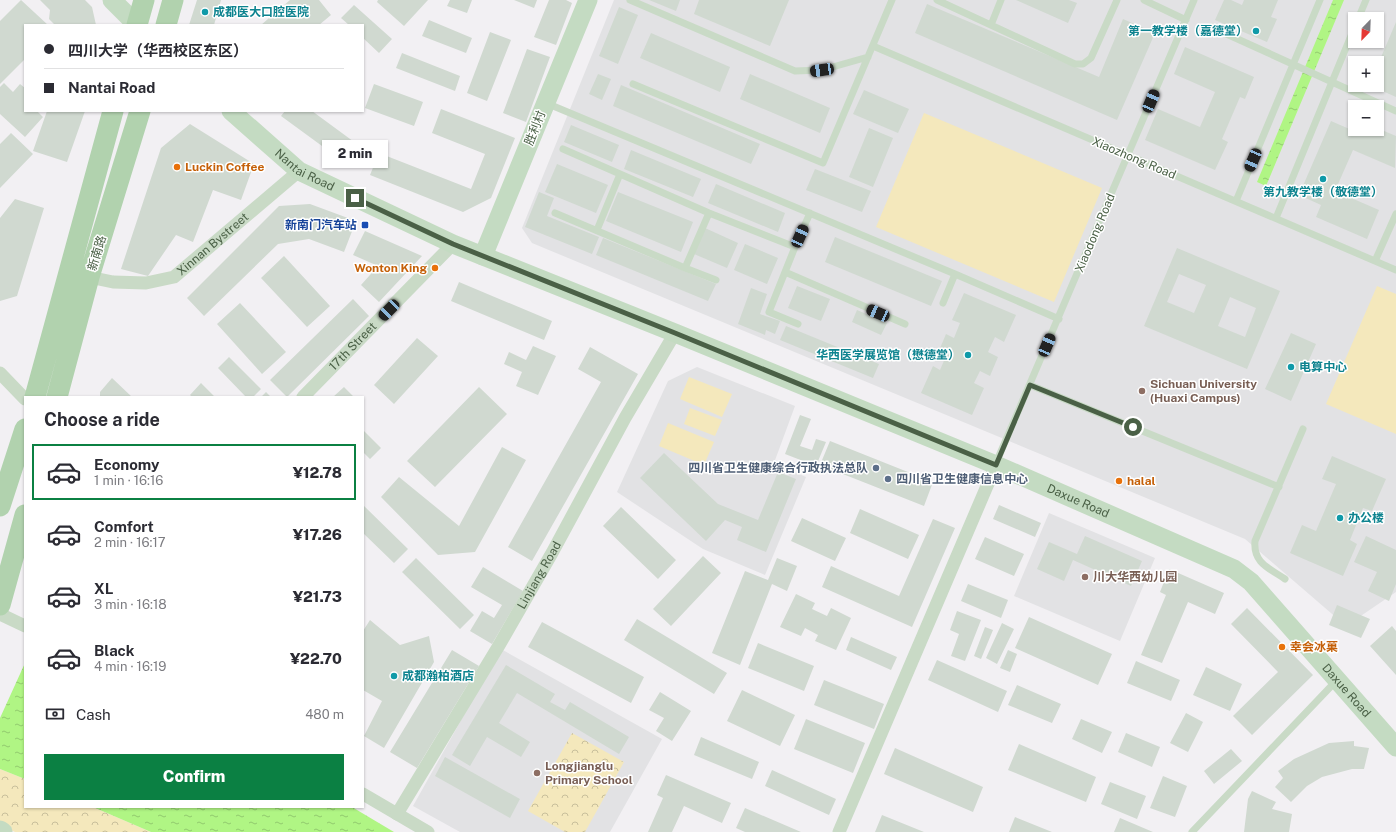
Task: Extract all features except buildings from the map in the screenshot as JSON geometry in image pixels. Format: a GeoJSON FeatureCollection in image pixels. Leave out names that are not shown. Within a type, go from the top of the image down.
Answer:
{"type":"FeatureCollection","features":[{"type":"Feature","properties":{"kind":"main road"},"geometry":{"type":"LineString","coordinates":[[137,24],[144,0]]}},
{"type":"Feature","properties":{"kind":"main road"},"geometry":{"type":"LineString","coordinates":[[166,24],[173,0]]}},
{"type":"Feature","properties":{"kind":"main road","name":"新南路"},"geometry":{"type":"LineString","coordinates":[[35,396],[113,112]]}},
{"type":"Feature","properties":{"kind":"main road","name":"新南路"},"geometry":{"type":"LineString","coordinates":[[58,396],[89,277],[140,112]]}},
{"type":"Feature","properties":{"kind":"main road"},"geometry":{"type":"LineString","coordinates":[[0,506],[24,432]]}},
{"type":"Feature","properties":{"kind":"main road"},"geometry":{"type":"LineString","coordinates":[[0,605],[24,519]]}},
{"type":"Feature","properties":{"kind":"street"},"geometry":{"type":"LineString","coordinates":[[112,0],[136,24]]}},
{"type":"Feature","properties":{"kind":"street","name":"胜利村"},"geometry":{"type":"LineString","coordinates":[[483,256],[588,0]]}},
{"type":"Feature","properties":{"kind":"street","name":"Nantai Road"},"geometry":{"type":"LineString","coordinates":[[232,112],[299,171],[453,244]]}},
{"type":"Feature","properties":{"kind":"street","name":"Xinnan Bystreet"},"geometry":{"type":"LineString","coordinates":[[89,277],[113,282],[146,283],[174,276],[299,171]]}},
{"type":"Feature","properties":{"kind":"street","name":"Daxue Road"},"geometry":{"type":"LineString","coordinates":[[453,244],[675,333],[996,465],[1234,569],[1251,582],[1396,747]]}},
{"type":"Feature","properties":{"kind":"street","name":"17th Street"},"geometry":{"type":"LineString","coordinates":[[304,396],[453,244]]}},
{"type":"Feature","properties":{"kind":"street","name":"Linjiang Road"},"geometry":{"type":"LineString","coordinates":[[397,814],[506,633],[552,553],[625,418],[675,333]]}},
{"type":"Feature","properties":{"kind":"street"},"geometry":{"type":"LineString","coordinates":[[0,373],[24,398]]}},
{"type":"Feature","properties":{"kind":"street"},"geometry":{"type":"LineString","coordinates":[[839,832],[996,465]]}},
{"type":"Feature","properties":{"kind":"street"},"geometry":{"type":"LineString","coordinates":[[0,614],[24,626]]}},
{"type":"Feature","properties":{"kind":"street"},"geometry":{"type":"LineString","coordinates":[[364,795],[428,832]]}},
{"type":"Feature","properties":{"kind":"street"},"geometry":{"type":"LineString","coordinates":[[0,830],[4,832]]}},
{"type":"Feature","properties":{"kind":"lane"},"geometry":{"type":"LineString","coordinates":[[630,0],[795,71],[822,70],[868,57]]}},
{"type":"Feature","properties":{"kind":"lane"},"geometry":{"type":"LineString","coordinates":[[633,84],[823,163],[892,0]]}},
{"type":"Feature","properties":{"kind":"lane"},"geometry":{"type":"LineString","coordinates":[[937,0],[1075,64],[1083,64],[1091,58],[1117,0]]}},
{"type":"Feature","properties":{"kind":"lane"},"geometry":{"type":"LineString","coordinates":[[991,25],[1001,0]]}},
{"type":"Feature","properties":{"kind":"lane"},"geometry":{"type":"LineString","coordinates":[[1144,0],[1186,20]]}},
{"type":"Feature","properties":{"kind":"lane","name":"Xiaodong Road"},"geometry":{"type":"LineString","coordinates":[[996,465],[1194,0]]}},
{"type":"Feature","properties":{"kind":"lane"},"geometry":{"type":"LineString","coordinates":[[1236,201],[1320,0]]}},
{"type":"Feature","properties":{"kind":"lane"},"geometry":{"type":"LineString","coordinates":[[1361,12],[1366,0]]}},
{"type":"Feature","properties":{"kind":"lane"},"geometry":{"type":"LineString","coordinates":[[1211,27],[1396,111]]}},
{"type":"Feature","properties":{"kind":"lane"},"geometry":{"type":"LineString","coordinates":[[1276,218],[1348,43]]}},
{"type":"Feature","properties":{"kind":"lane","name":"Xiaozhong Road"},"geometry":{"type":"LineString","coordinates":[[873,46],[1396,270]]}},
{"type":"Feature","properties":{"kind":"lane"},"geometry":{"type":"LineString","coordinates":[[546,103],[1059,319]]}},
{"type":"Feature","properties":{"kind":"lane"},"geometry":{"type":"LineString","coordinates":[[563,149],[709,213],[795,247]]}},
{"type":"Feature","properties":{"kind":"lane"},"geometry":{"type":"LineString","coordinates":[[597,230],[620,174]]}},
{"type":"Feature","properties":{"kind":"lane"},"geometry":{"type":"LineString","coordinates":[[555,213],[716,280]]}},
{"type":"Feature","properties":{"kind":"lane"},"geometry":{"type":"LineString","coordinates":[[685,268],[709,213]]}},
{"type":"Feature","properties":{"kind":"lane"},"geometry":{"type":"LineString","coordinates":[[798,324],[769,312],[810,213]]}},
{"type":"Feature","properties":{"kind":"lane"},"geometry":{"type":"LineString","coordinates":[[1376,261],[1396,214]]}},
{"type":"Feature","properties":{"kind":"lane"},"geometry":{"type":"LineString","coordinates":[[785,272],[905,324]]}},
{"type":"Feature","properties":{"kind":"lane"},"geometry":{"type":"LineString","coordinates":[[942,303],[955,274]]}},
{"type":"Feature","properties":{"kind":"lane"},"geometry":{"type":"LineString","coordinates":[[1030,385],[1279,487]]}},
{"type":"Feature","properties":{"kind":"lane"},"geometry":{"type":"LineString","coordinates":[[1285,579],[1258,560],[1254,551],[1255,541],[1303,429]]}},
{"type":"Feature","properties":{"kind":"lane"},"geometry":{"type":"LineString","coordinates":[[1192,832],[1337,680]]}},
{"type":"Feature","properties":{"kind":"shaded area","name":"Sichuan University (Huaxi Campus)"},"geometry":{"type":"Polygon","coordinates":[[[614,0],[1396,0],[1396,592],[1346,626],[1245,539],[532,243],[522,228],[614,0]]]}},
{"type":"Feature","properties":{"kind":"shaded area"},"geometry":{"type":"Polygon","coordinates":[[[697,367],[795,406],[774,463],[806,477],[765,575],[703,549],[617,492],[668,381],[697,367]]]}},
{"type":"Feature","properties":{"kind":"shaded area","name":"川大华西幼儿园"},"geometry":{"type":"Polygon","coordinates":[[[1049,513],[1155,558],[1120,641],[1014,596],[1049,513]]]}},
{"type":"Feature","properties":{"kind":"shaded area","name":"Longjianglu Primary School"},"geometry":{"type":"Polygon","coordinates":[[[501,649],[662,739],[610,832],[460,832],[413,806],[501,649]]]}},
{"type":"Feature","properties":{"kind":"green space"},"geometry":{"type":"Polygon","coordinates":[[[924,113],[1102,188],[1054,302],[876,227],[924,113]]]}},
{"type":"Feature","properties":{"kind":"green space"},"geometry":{"type":"Polygon","coordinates":[[[1377,286],[1396,294],[1396,434],[1326,404],[1377,286]]]}},
{"type":"Feature","properties":{"kind":"green space"},"geometry":{"type":"Polygon","coordinates":[[[689,377],[732,394],[722,417],[680,399],[689,377]]]}},
{"type":"Feature","properties":{"kind":"green space"},"geometry":{"type":"Polygon","coordinates":[[[690,408],[722,420],[715,436],[684,424],[690,408]]]}},
{"type":"Feature","properties":{"kind":"green space"},"geometry":{"type":"Polygon","coordinates":[[[668,423],[714,442],[704,465],[659,446],[668,423]]]}},
{"type":"Feature","properties":{"kind":"green space"},"geometry":{"type":"Polygon","coordinates":[[[572,733],[624,762],[585,832],[565,832],[528,811],[572,733]]]}},
{"type":"Feature","properties":{"kind":"green space"},"geometry":{"type":"Polygon","coordinates":[[[0,769],[24,779],[24,808],[95,808],[151,832],[15,832],[0,825],[0,769]]]}},
{"type":"Feature","properties":{"kind":"water"},"geometry":{"type":"Polygon","coordinates":[[[1333,0],[1344,0],[1266,186],[1257,182],[1333,0]]]}},
{"type":"Feature","properties":{"kind":"water"},"geometry":{"type":"Polygon","coordinates":[[[0,661],[12,667],[24,665],[24,779],[0,769],[0,661]]]}},
{"type":"Feature","properties":{"kind":"water"},"geometry":{"type":"Polygon","coordinates":[[[95,808],[354,808],[394,832],[151,832],[95,808]]]}},
{"type":"Feature","properties":{"kind":"pier"},"geometry":{"type":"Polygon","coordinates":[[[0,659],[12,665],[24,663],[24,665],[0,718],[0,659]]]}},
{"type":"Feature","properties":{"kind":"place","name":"成都医大口腔医院"},"geometry":{"type":"Point","coordinates":[205,12]}},
{"type":"Feature","properties":{"kind":"place","name":"第一教学楼（嘉德堂）"},"geometry":{"type":"Point","coordinates":[1256,31]}},
{"type":"Feature","properties":{"kind":"place","name":"Luckin Coffee"},"geometry":{"type":"Point","coordinates":[177,167]}},
{"type":"Feature","properties":{"kind":"place","name":"第九教学楼（敬德堂）"},"geometry":{"type":"Point","coordinates":[1323,179]}},
{"type":"Feature","properties":{"kind":"place","name":"新南门汽车站"},"geometry":{"type":"Point","coordinates":[365,225]}},
{"type":"Feature","properties":{"kind":"place","name":"Wonton King"},"geometry":{"type":"Point","coordinates":[435,268]}},
{"type":"Feature","properties":{"kind":"place","name":"华西医学展览馆（懋德堂）"},"geometry":{"type":"Point","coordinates":[968,355]}},
{"type":"Feature","properties":{"kind":"place","name":"电算中心"},"geometry":{"type":"Point","coordinates":[1291,367]}},
{"type":"Feature","properties":{"kind":"place","name":"Sichuan University (Huaxi Campus)"},"geometry":{"type":"Point","coordinates":[1142,391]}},
{"type":"Feature","properties":{"kind":"place","name":"四川省卫生健康综合行政执法总队"},"geometry":{"type":"Point","coordinates":[876,468]}},
{"type":"Feature","properties":{"kind":"place","name":"四川省卫生健康信息中心"},"geometry":{"type":"Point","coordinates":[888,479]}},
{"type":"Feature","properties":{"kind":"place","name":"halal"},"geometry":{"type":"Point","coordinates":[1119,481]}},
{"type":"Feature","properties":{"kind":"place","name":"办公楼"},"geometry":{"type":"Point","coordinates":[1340,518]}},
{"type":"Feature","properties":{"kind":"place","name":"川大华西幼儿园"},"geometry":{"type":"Point","coordinates":[1085,577]}},
{"type":"Feature","properties":{"kind":"place","name":"幸会冰菓"},"geometry":{"type":"Point","coordinates":[1282,647]}},
{"type":"Feature","properties":{"kind":"place","name":"成都瀚柏酒店"},"geometry":{"type":"Point","coordinates":[394,676]}},
{"type":"Feature","properties":{"kind":"place","name":"Longjianglu Primary School"},"geometry":{"type":"Point","coordinates":[537,773]}},
{"type":"Feature","properties":{"kind":"route"},"geometry":{"type":"LineString","coordinates":[[355,198],[453,244],[675,333],[996,465],[1030,385],[1133,427]]}}]}
